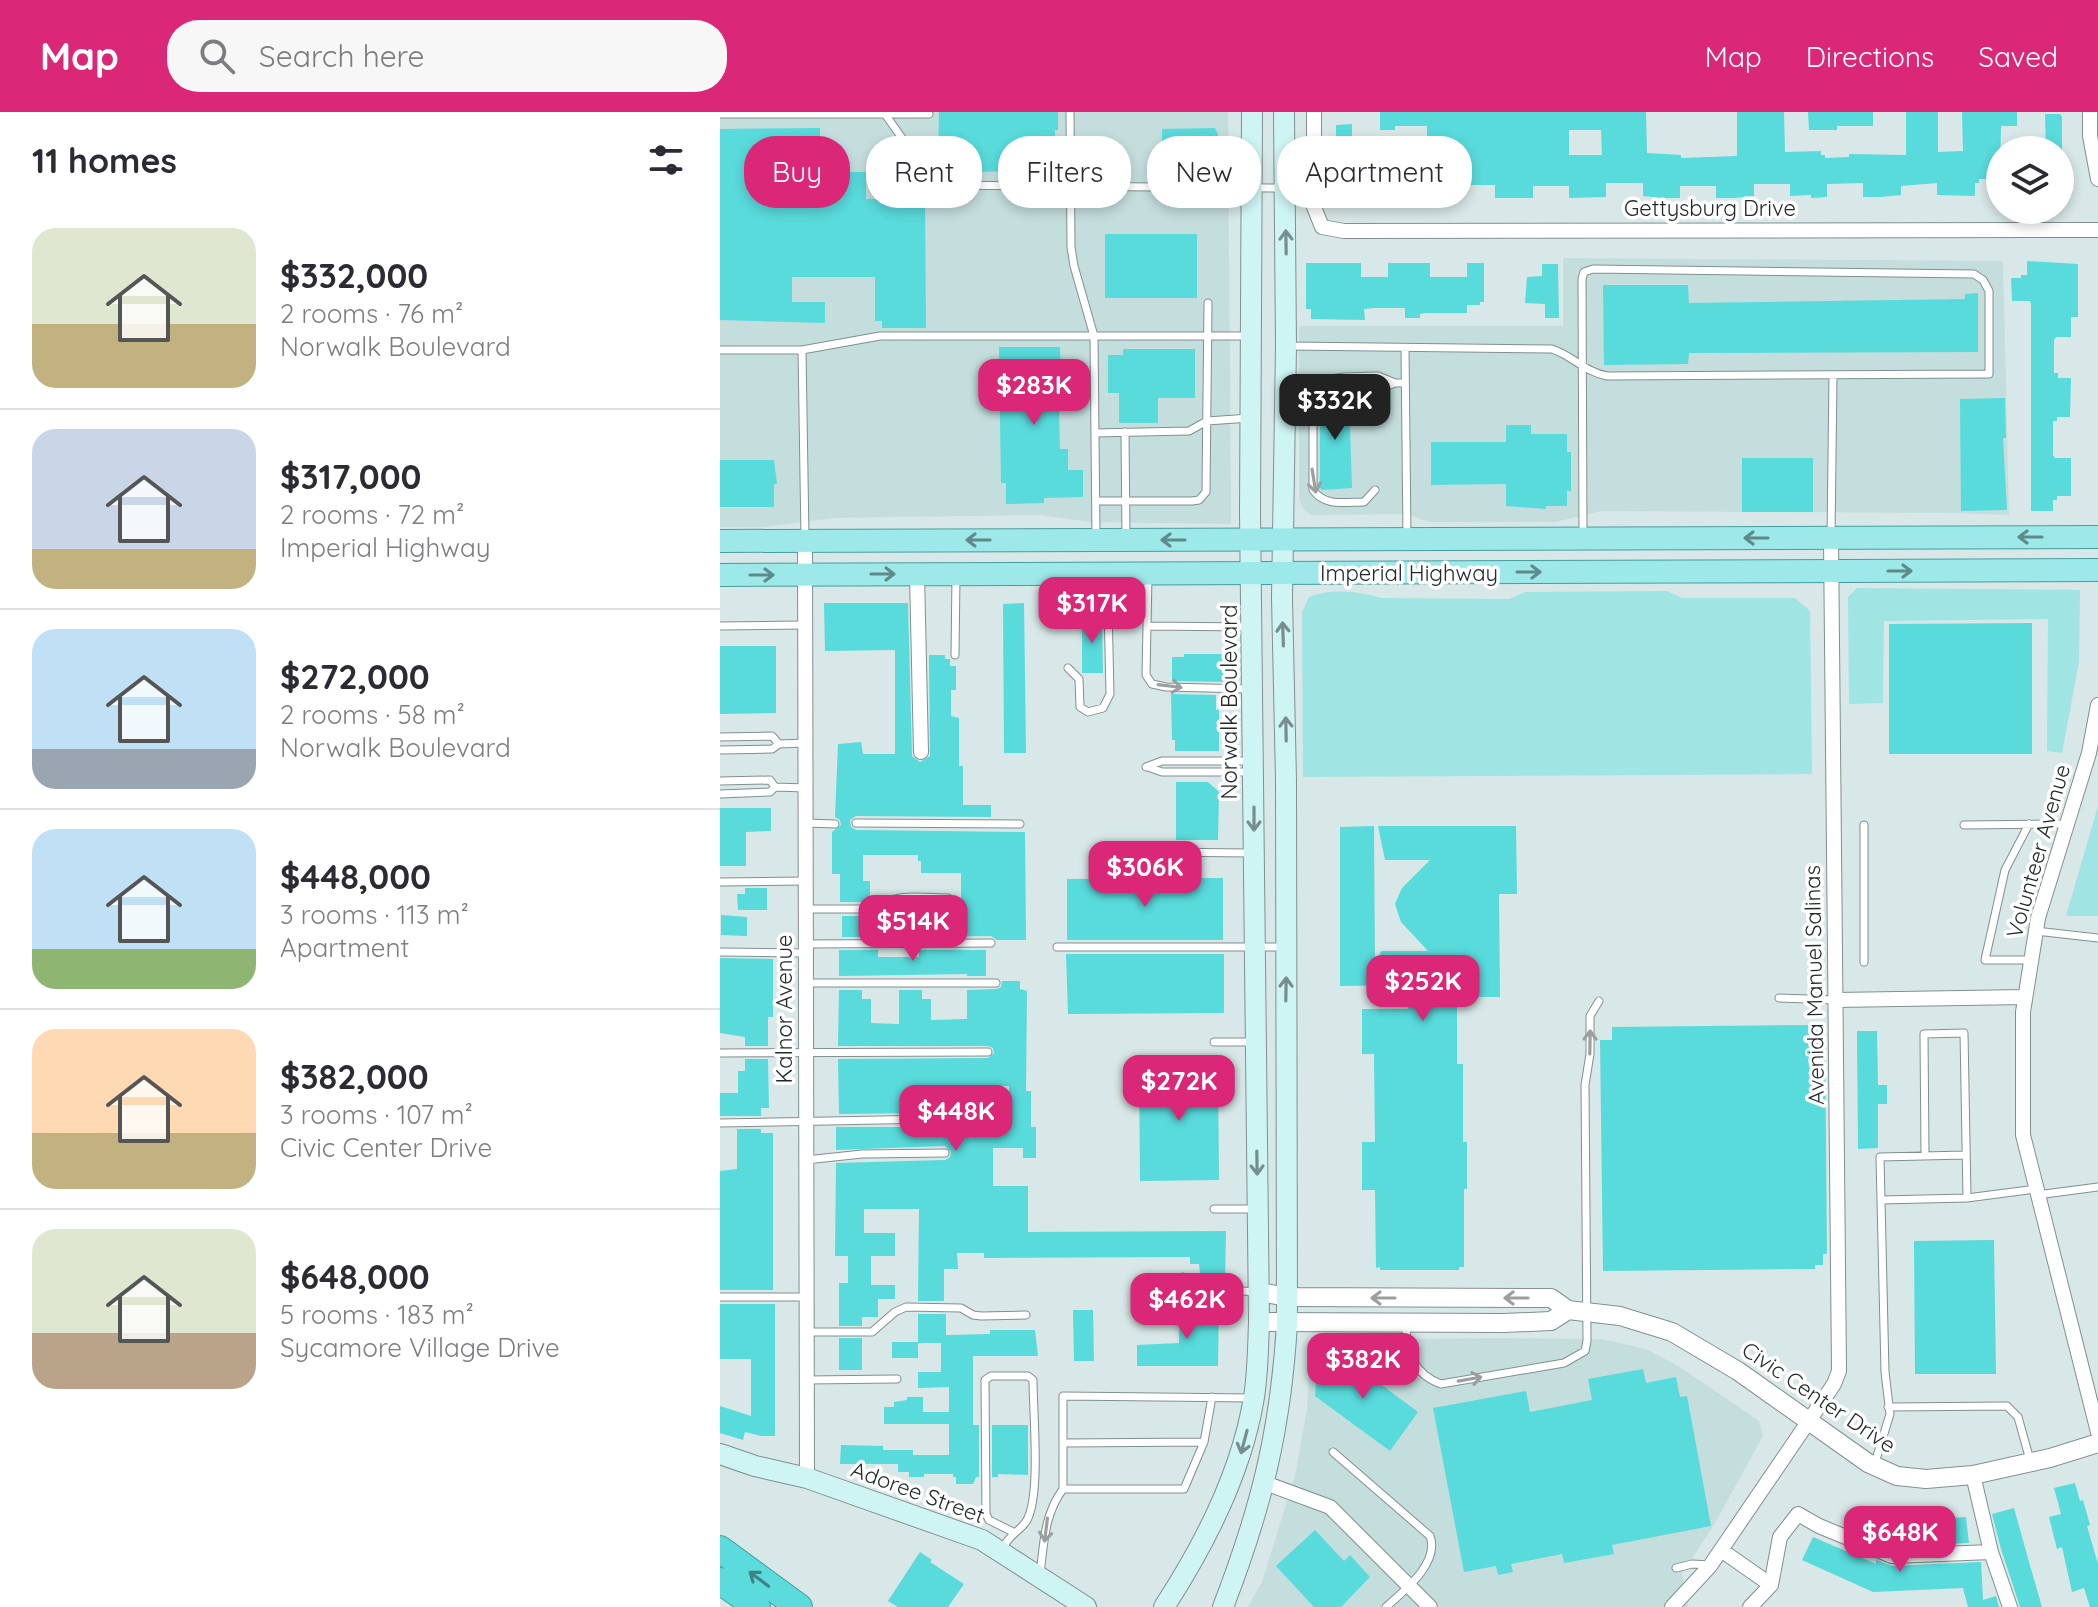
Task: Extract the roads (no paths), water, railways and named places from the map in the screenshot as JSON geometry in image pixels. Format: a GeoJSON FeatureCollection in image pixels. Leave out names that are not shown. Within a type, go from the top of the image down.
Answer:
{"type":"FeatureCollection","features":[{"type":"Feature","properties":{"kind":"highway"},"geometry":{"type":"LineString","coordinates":[[720,1549],[799,1607]]}},
{"type":"Feature","properties":{"kind":"highway"},"geometry":{"type":"LineString","coordinates":[[720,1581],[757,1607]]}},
{"type":"Feature","properties":{"kind":"main road","name":"Norwalk Boulevard"},"geometry":{"type":"LineString","coordinates":[[1252,112],[1252,136]]}},
{"type":"Feature","properties":{"kind":"main road"},"geometry":{"type":"LineString","coordinates":[[1284,112],[1284,136]]}},
{"type":"Feature","properties":{"kind":"main road","name":"Norwalk Boulevard"},"geometry":{"type":"LineString","coordinates":[[1164,1607],[1194,1556],[1233,1476],[1245,1440],[1254,1398],[1259,1322],[1251,540],[1253,208]]}},
{"type":"Feature","properties":{"kind":"main road"},"geometry":{"type":"LineString","coordinates":[[1223,1607],[1265,1483],[1283,1389],[1287,1323],[1283,573],[1285,208]]}},
{"type":"Feature","properties":{"kind":"main road","name":"Imperial Highway"},"geometry":{"type":"LineString","coordinates":[[720,541],[2098,537]]}},
{"type":"Feature","properties":{"kind":"main road","name":"Imperial Highway"},"geometry":{"type":"LineString","coordinates":[[720,575],[2098,570]]}},
{"type":"Feature","properties":{"kind":"main road","name":"Adoree Street"},"geometry":{"type":"LineString","coordinates":[[720,1454],[807,1478],[982,1540],[1002,1550],[1086,1607]]}},
{"type":"Feature","properties":{"kind":"street","name":"Gettysburg Drive"},"geometry":{"type":"LineString","coordinates":[[1314,112],[1314,207],[1322,227],[1344,231],[2098,230]]}},
{"type":"Feature","properties":{"kind":"street"},"geometry":{"type":"LineString","coordinates":[[2090,112],[2090,136],[2098,179]]}},
{"type":"Feature","properties":{"kind":"street","name":"Avenida Manuel Salinas"},"geometry":{"type":"LineString","coordinates":[[1674,1607],[1710,1566],[1834,1384],[1839,1371],[1831,538]]}},
{"type":"Feature","properties":{"kind":"street","name":"Kalnor Avenue"},"geometry":{"type":"LineString","coordinates":[[805,541],[807,1478]]}},
{"type":"Feature","properties":{"kind":"street"},"geometry":{"type":"LineString","coordinates":[[917,574],[921,752]]}},
{"type":"Feature","properties":{"kind":"street","name":"Volunteer Avenue"},"geometry":{"type":"LineString","coordinates":[[2098,705],[2094,754],[2067,824],[2036,931],[2025,997],[2023,1135],[2098,1432]]}},
{"type":"Feature","properties":{"kind":"street"},"geometry":{"type":"LineString","coordinates":[[1836,1000],[2025,997]]}},
{"type":"Feature","properties":{"kind":"street","name":"Civic Center Drive"},"geometry":{"type":"LineString","coordinates":[[1259,1292],[1288,1297],[1551,1298],[1577,1310],[1620,1316],[1672,1332],[1738,1371],[1874,1467],[1897,1476],[1926,1479],[1973,1475],[2098,1443]]}},
{"type":"Feature","properties":{"kind":"street","name":"Civic Center Drive"},"geometry":{"type":"LineString","coordinates":[[1259,1322],[1406,1324],[1551,1321],[1577,1310]]}},
{"type":"Feature","properties":{"kind":"street"},"geometry":{"type":"LineString","coordinates":[[1973,1475],[1991,1552],[2010,1607]]}},
{"type":"Feature","properties":{"kind":"street"},"geometry":{"type":"LineString","coordinates":[[1265,1483],[1330,1507],[1430,1607]]}},
{"type":"Feature","properties":{"kind":"street"},"geometry":{"type":"LineString","coordinates":[[1750,1607],[1771,1585],[1780,1537],[1798,1514],[1892,1556],[1991,1552]]}},
{"type":"Feature","properties":{"kind":"street"},"geometry":{"type":"LineString","coordinates":[[1721,1550],[1771,1585]]}},
{"type":"Feature","properties":{"kind":"lane"},"geometry":{"type":"LineString","coordinates":[[720,114],[928,112]]}},
{"type":"Feature","properties":{"kind":"lane"},"geometry":{"type":"LineString","coordinates":[[1070,112],[1070,136]]}},
{"type":"Feature","properties":{"kind":"lane"},"geometry":{"type":"LineString","coordinates":[[885,114],[935,185],[998,186]]}},
{"type":"Feature","properties":{"kind":"lane"},"geometry":{"type":"LineString","coordinates":[[1072,208],[1074,266],[1094,336],[1096,540]]}},
{"type":"Feature","properties":{"kind":"lane"},"geometry":{"type":"LineString","coordinates":[[1286,346],[1552,349],[1570,355],[1583,368],[1607,376],[1989,374],[1989,291],[1983,280],[1974,274],[1593,269],[1584,272],[1582,279],[1583,368],[1583,539]]}},
{"type":"Feature","properties":{"kind":"lane"},"geometry":{"type":"LineString","coordinates":[[1096,501],[1199,500],[1206,492],[1208,303]]}},
{"type":"Feature","properties":{"kind":"lane"},"geometry":{"type":"LineString","coordinates":[[720,350],[802,350],[880,336],[1252,336]]}},
{"type":"Feature","properties":{"kind":"lane"},"geometry":{"type":"LineString","coordinates":[[1405,348],[1407,540]]}},
{"type":"Feature","properties":{"kind":"lane"},"geometry":{"type":"LineString","coordinates":[[802,350],[805,541]]}},
{"type":"Feature","properties":{"kind":"lane"},"geometry":{"type":"LineString","coordinates":[[1831,538],[1833,375]]}},
{"type":"Feature","properties":{"kind":"lane"},"geometry":{"type":"LineString","coordinates":[[1375,490],[1364,502],[1328,502],[1313,490],[1312,394],[1318,382],[1331,379],[1378,376],[1395,383],[1405,383]]}},
{"type":"Feature","properties":{"kind":"lane"},"geometry":{"type":"LineString","coordinates":[[1331,379],[1356,390],[1379,390],[1395,383]]}},
{"type":"Feature","properties":{"kind":"lane"},"geometry":{"type":"LineString","coordinates":[[1095,433],[1189,431],[1207,421],[1252,417]]}},
{"type":"Feature","properties":{"kind":"lane"},"geometry":{"type":"LineString","coordinates":[[1125,432],[1126,540]]}},
{"type":"Feature","properties":{"kind":"lane"},"geometry":{"type":"LineString","coordinates":[[955,655],[956,574]]}},
{"type":"Feature","properties":{"kind":"lane"},"geometry":{"type":"LineString","coordinates":[[1069,604],[1070,574]]}},
{"type":"Feature","properties":{"kind":"lane"},"geometry":{"type":"LineString","coordinates":[[1148,574],[1149,626],[1145,653],[1146,675],[1152,684],[1253,689]]}},
{"type":"Feature","properties":{"kind":"lane"},"geometry":{"type":"LineString","coordinates":[[1068,668],[1079,679],[1080,707],[1088,712],[1103,708],[1110,694],[1108,606]]}},
{"type":"Feature","properties":{"kind":"lane"},"geometry":{"type":"LineString","coordinates":[[720,626],[805,625]]}},
{"type":"Feature","properties":{"kind":"lane"},"geometry":{"type":"LineString","coordinates":[[1149,626],[1253,627]]}},
{"type":"Feature","properties":{"kind":"lane"},"geometry":{"type":"LineString","coordinates":[[720,737],[772,736],[779,744]]}},
{"type":"Feature","properties":{"kind":"lane"},"geometry":{"type":"LineString","coordinates":[[720,750],[772,749],[779,744],[805,743]]}},
{"type":"Feature","properties":{"kind":"lane"},"geometry":{"type":"LineString","coordinates":[[1162,761],[1253,766],[1162,772],[1146,767],[1162,761]]}},
{"type":"Feature","properties":{"kind":"lane"},"geometry":{"type":"LineString","coordinates":[[720,781],[770,780],[775,787]]}},
{"type":"Feature","properties":{"kind":"lane"},"geometry":{"type":"LineString","coordinates":[[720,794],[770,792],[775,787],[806,788]]}},
{"type":"Feature","properties":{"kind":"lane"},"geometry":{"type":"LineString","coordinates":[[806,823],[835,824]]}},
{"type":"Feature","properties":{"kind":"lane"},"geometry":{"type":"LineString","coordinates":[[856,823],[1020,824]]}},
{"type":"Feature","properties":{"kind":"lane"},"geometry":{"type":"LineString","coordinates":[[2029,824],[2005,870],[1985,960],[2031,960]]}},
{"type":"Feature","properties":{"kind":"lane"},"geometry":{"type":"LineString","coordinates":[[1964,825],[2067,824]]}},
{"type":"Feature","properties":{"kind":"lane"},"geometry":{"type":"LineString","coordinates":[[1864,825],[1864,962]]}},
{"type":"Feature","properties":{"kind":"lane"},"geometry":{"type":"LineString","coordinates":[[1147,852],[1254,853]]}},
{"type":"Feature","properties":{"kind":"lane"},"geometry":{"type":"LineString","coordinates":[[720,882],[806,881]]}},
{"type":"Feature","properties":{"kind":"lane"},"geometry":{"type":"LineString","coordinates":[[806,909],[875,909],[884,901],[899,898],[948,898]]}},
{"type":"Feature","properties":{"kind":"lane"},"geometry":{"type":"LineString","coordinates":[[2036,931],[2098,938]]}},
{"type":"Feature","properties":{"kind":"lane"},"geometry":{"type":"LineString","coordinates":[[720,952],[991,943]]}},
{"type":"Feature","properties":{"kind":"lane"},"geometry":{"type":"LineString","coordinates":[[1057,947],[1287,947]]}},
{"type":"Feature","properties":{"kind":"lane"},"geometry":{"type":"LineString","coordinates":[[806,983],[996,983]]}},
{"type":"Feature","properties":{"kind":"lane"},"geometry":{"type":"LineString","coordinates":[[1779,998],[1836,1000]]}},
{"type":"Feature","properties":{"kind":"lane"},"geometry":{"type":"LineString","coordinates":[[1406,1324],[1408,1356],[1415,1366],[1441,1384],[1564,1363],[1585,1351],[1587,1341],[1577,1310],[1585,1085],[1590,1054],[1590,1016],[1599,1001]]}},
{"type":"Feature","properties":{"kind":"lane"},"geometry":{"type":"LineString","coordinates":[[1925,1155],[1924,1034],[1964,1033],[1967,1198]]}},
{"type":"Feature","properties":{"kind":"lane"},"geometry":{"type":"LineString","coordinates":[[1214,1042],[1256,1042]]}},
{"type":"Feature","properties":{"kind":"lane"},"geometry":{"type":"LineString","coordinates":[[720,1053],[988,1052]]}},
{"type":"Feature","properties":{"kind":"lane"},"geometry":{"type":"LineString","coordinates":[[720,1123],[987,1118]]}},
{"type":"Feature","properties":{"kind":"lane"},"geometry":{"type":"LineString","coordinates":[[806,1160],[862,1154],[945,1153]]}},
{"type":"Feature","properties":{"kind":"lane"},"geometry":{"type":"LineString","coordinates":[[1874,1467],[1890,1414],[1885,1372],[1880,1157],[1966,1155]]}},
{"type":"Feature","properties":{"kind":"lane"},"geometry":{"type":"LineString","coordinates":[[1881,1200],[1967,1198],[2098,1187]]}},
{"type":"Feature","properties":{"kind":"lane"},"geometry":{"type":"LineString","coordinates":[[1214,1209],[1258,1209]]}},
{"type":"Feature","properties":{"kind":"lane"},"geometry":{"type":"LineString","coordinates":[[1183,1277],[1200,1289],[1259,1292]]}},
{"type":"Feature","properties":{"kind":"lane"},"geometry":{"type":"LineString","coordinates":[[720,1297],[806,1297]]}},
{"type":"Feature","properties":{"kind":"lane"},"geometry":{"type":"LineString","coordinates":[[806,1332],[872,1332],[895,1312],[906,1307],[961,1308],[981,1316],[1026,1315]]}},
{"type":"Feature","properties":{"kind":"lane"},"geometry":{"type":"LineString","coordinates":[[1002,1550],[1013,1532],[1026,1523],[1034,1502],[1033,1380],[1028,1376],[991,1376],[985,1380],[986,1514],[989,1520],[1013,1532]]}},
{"type":"Feature","properties":{"kind":"lane"},"geometry":{"type":"LineString","coordinates":[[806,1380],[897,1379]]}},
{"type":"Feature","properties":{"kind":"lane"},"geometry":{"type":"LineString","coordinates":[[1040,1576],[1047,1516],[1063,1489],[1063,1396],[1254,1398]]}},
{"type":"Feature","properties":{"kind":"lane"},"geometry":{"type":"LineString","coordinates":[[1063,1489],[1184,1489],[1204,1442],[1212,1397]]}},
{"type":"Feature","properties":{"kind":"lane"},"geometry":{"type":"LineString","coordinates":[[1888,1407],[2007,1406],[2018,1417],[2031,1462]]}},
{"type":"Feature","properties":{"kind":"lane"},"geometry":{"type":"LineString","coordinates":[[1063,1443],[1204,1442]]}},
{"type":"Feature","properties":{"kind":"lane"},"geometry":{"type":"LineString","coordinates":[[1333,1452],[1430,1536],[1433,1547],[1430,1558],[1409,1586],[1386,1607]]}},
{"type":"Feature","properties":{"kind":"lane"},"geometry":{"type":"LineString","coordinates":[[1676,1568],[1692,1564],[1710,1566]]}}]}
